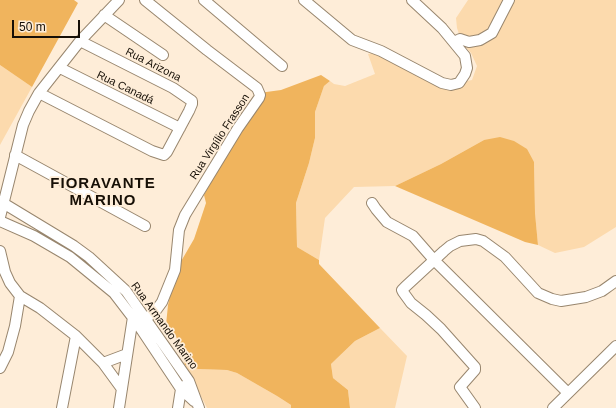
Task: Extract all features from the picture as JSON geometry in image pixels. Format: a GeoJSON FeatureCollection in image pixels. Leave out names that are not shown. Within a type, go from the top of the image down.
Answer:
{"type":"FeatureCollection","features":[{"type":"Feature","properties":{"kind":"street"},"geometry":{"type":"LineString","coordinates":[[0,217],[15,155],[26,118],[39,93],[80,41],[119,0]]}},
{"type":"Feature","properties":{"kind":"street","name":"Rua Virgílio Frasson"},"geometry":{"type":"LineString","coordinates":[[138,320],[154,313],[158,308],[175,270],[179,230],[185,215],[238,128],[259,98],[260,94],[257,88],[145,0]]}},
{"type":"Feature","properties":{"kind":"street"},"geometry":{"type":"LineString","coordinates":[[204,0],[282,66]]}},
{"type":"Feature","properties":{"kind":"street"},"geometry":{"type":"LineString","coordinates":[[304,0],[352,40],[381,51],[442,83],[451,86],[455,85],[462,80],[467,68],[465,56],[442,28],[412,0]]}},
{"type":"Feature","properties":{"kind":"street"},"geometry":{"type":"LineString","coordinates":[[454,42],[460,39],[469,42],[480,40],[492,33],[509,0]]}},
{"type":"Feature","properties":{"kind":"street"},"geometry":{"type":"LineString","coordinates":[[104,15],[163,55]]}},
{"type":"Feature","properties":{"kind":"street","name":"Rua Arizona"},"geometry":{"type":"LineString","coordinates":[[80,41],[173,88],[189,98],[192,101],[192,104],[180,128]]}},
{"type":"Feature","properties":{"kind":"street","name":"Rua Canadá"},"geometry":{"type":"LineString","coordinates":[[60,68],[180,128]]}},
{"type":"Feature","properties":{"kind":"street"},"geometry":{"type":"LineString","coordinates":[[39,93],[141,146],[164,155],[180,128]]}},
{"type":"Feature","properties":{"kind":"street"},"geometry":{"type":"LineString","coordinates":[[15,155],[146,226]]}},
{"type":"Feature","properties":{"kind":"street","name":"Rua Armando Marino"},"geometry":{"type":"LineString","coordinates":[[4,203],[88,257],[126,291],[138,320],[181,389],[197,405]]}},
{"type":"Feature","properties":{"kind":"street"},"geometry":{"type":"LineString","coordinates":[[372,203],[387,222],[413,236],[434,260],[568,393]]}},
{"type":"Feature","properties":{"kind":"street","name":"Rua Armando Marino"},"geometry":{"type":"LineString","coordinates":[[0,221],[34,236],[70,257],[114,293],[189,381],[197,405]]}},
{"type":"Feature","properties":{"kind":"street"},"geometry":{"type":"LineString","coordinates":[[475,408],[460,388],[460,385],[475,370],[475,367],[436,324],[411,303],[402,290],[434,260],[455,243],[476,239],[483,241],[491,245],[505,257],[538,293],[545,297],[561,301],[586,297],[602,291],[616,281]]}},
{"type":"Feature","properties":{"kind":"street"},"geometry":{"type":"LineString","coordinates":[[0,251],[5,272],[10,283],[20,296],[40,308],[76,336],[103,363],[122,389]]}},
{"type":"Feature","properties":{"kind":"street"},"geometry":{"type":"LineString","coordinates":[[0,368],[8,352],[15,326],[20,296]]}},
{"type":"Feature","properties":{"kind":"street"},"geometry":{"type":"LineString","coordinates":[[119,408],[127,354],[138,320]]}},
{"type":"Feature","properties":{"kind":"street"},"geometry":{"type":"LineString","coordinates":[[62,408],[76,336]]}},
{"type":"Feature","properties":{"kind":"street"},"geometry":{"type":"LineString","coordinates":[[553,408],[616,346]]}},
{"type":"Feature","properties":{"kind":"street"},"geometry":{"type":"LineString","coordinates":[[103,363],[127,354]]}},
{"type":"Feature","properties":{"kind":"street"},"geometry":{"type":"LineString","coordinates":[[178,408],[181,389],[189,381]]}},
{"type":"Feature","properties":{"kind":"shaded area"},"geometry":{"type":"Polygon","coordinates":[[[0,0],[74,0],[78,3],[32,87],[0,65],[0,0]]]}},
{"type":"Feature","properties":{"kind":"shaded area"},"geometry":{"type":"Polygon","coordinates":[[[468,0],[616,0],[616,227],[584,247],[555,253],[538,245],[535,213],[534,162],[484,140],[441,164],[395,186],[354,187],[325,218],[319,260],[297,247],[296,203],[309,163],[315,138],[315,112],[324,86],[330,81],[334,84],[345,86],[375,74],[368,54],[386,50],[436,79],[456,83],[472,80],[477,66],[471,53],[462,43],[457,28],[456,18],[468,0]]]}},
{"type":"Feature","properties":{"kind":"shaded area"},"geometry":{"type":"Polygon","coordinates":[[[0,65],[32,87],[0,145],[0,65]]]}},
{"type":"Feature","properties":{"kind":"shaded area"},"geometry":{"type":"Polygon","coordinates":[[[321,75],[330,81],[324,86],[315,112],[315,138],[309,163],[296,203],[297,247],[319,260],[319,264],[380,328],[355,341],[331,364],[333,378],[348,390],[350,408],[291,408],[291,405],[237,373],[227,370],[198,369],[185,365],[176,336],[166,325],[168,305],[176,270],[194,239],[206,203],[204,195],[259,93],[281,90],[321,75]]]}},
{"type":"Feature","properties":{"kind":"shaded area"},"geometry":{"type":"Polygon","coordinates":[[[500,137],[514,141],[527,149],[534,162],[535,213],[538,245],[525,242],[395,186],[441,164],[484,140],[500,137]]]}},
{"type":"Feature","properties":{"kind":"shaded area"},"geometry":{"type":"Polygon","coordinates":[[[380,328],[407,356],[395,408],[350,408],[348,390],[333,378],[331,364],[355,341],[380,328]]]}},
{"type":"Feature","properties":{"kind":"shaded area"},"geometry":{"type":"Polygon","coordinates":[[[185,365],[198,369],[227,370],[237,373],[291,405],[291,408],[207,408],[185,365]]]}},
{"type":"Feature","properties":{"kind":"district","name":"FIORAVANTE MARINO"},"geometry":{"type":"Point","coordinates":[103,192]}}]}
